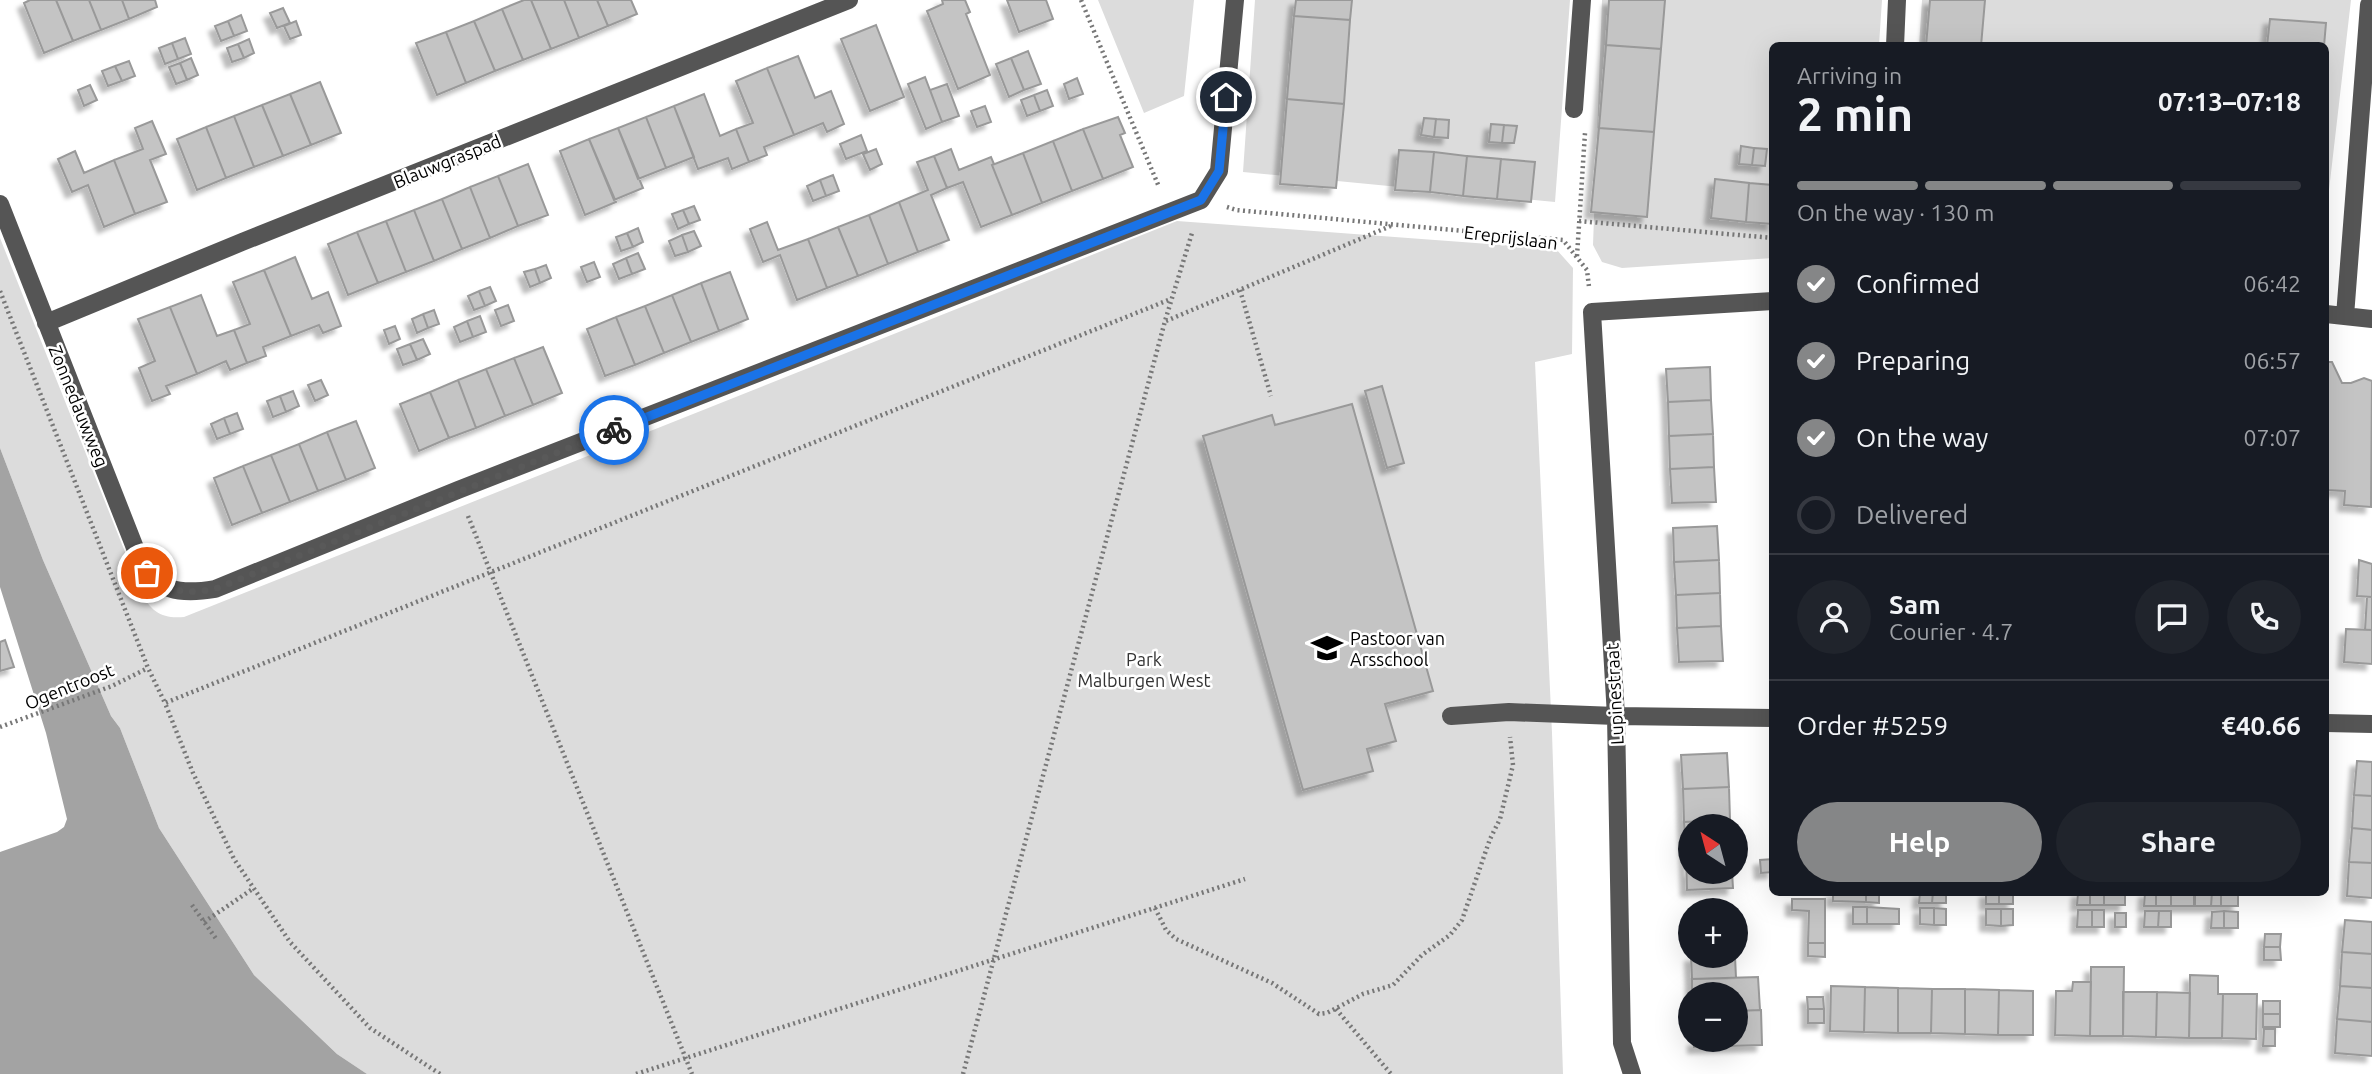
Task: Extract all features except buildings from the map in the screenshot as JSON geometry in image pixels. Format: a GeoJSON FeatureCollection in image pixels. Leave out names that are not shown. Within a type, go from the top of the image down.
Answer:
{"type":"FeatureCollection","features":[{"type":"Feature","properties":{"kind":"street","name":"Blauwgraspad"},"geometry":{"type":"LineString","coordinates":[[46,323],[849,0]]}},
{"type":"Feature","properties":{"kind":"street"},"geometry":{"type":"LineString","coordinates":[[458,490],[1201,200],[1219,171],[1235,0]]}},
{"type":"Feature","properties":{"kind":"street"},"geometry":{"type":"LineString","coordinates":[[1574,109],[1582,0]]}},
{"type":"Feature","properties":{"kind":"street"},"geometry":{"type":"LineString","coordinates":[[1895,42],[1897,0]]}},
{"type":"Feature","properties":{"kind":"street"},"geometry":{"type":"LineString","coordinates":[[2345,316],[2372,2]]}},
{"type":"Feature","properties":{"kind":"street","name":"Zonnedauwweg"},"geometry":{"type":"LineString","coordinates":[[0,204],[139,558],[147,573],[158,582],[178,592],[194,593],[215,589],[458,490]]}},
{"type":"Feature","properties":{"kind":"street"},"geometry":{"type":"LineString","coordinates":[[1592,312],[1769,301]]}},
{"type":"Feature","properties":{"kind":"street","name":"Lupinestraat"},"geometry":{"type":"LineString","coordinates":[[1592,312],[1616,716],[1622,1043],[1632,1074]]}},
{"type":"Feature","properties":{"kind":"street"},"geometry":{"type":"LineString","coordinates":[[2329,314],[2372,318]]}},
{"type":"Feature","properties":{"kind":"street"},"geometry":{"type":"LineString","coordinates":[[1451,716],[1510,712],[1769,718]]}},
{"type":"Feature","properties":{"kind":"street"},"geometry":{"type":"LineString","coordinates":[[2329,723],[2372,724]]}},
{"type":"Feature","properties":{"kind":"path"},"geometry":{"type":"LineString","coordinates":[[1081,0],[1169,212]]}},
{"type":"Feature","properties":{"kind":"path"},"geometry":{"type":"LineString","coordinates":[[1574,109],[1586,120],[1577,257]]}},
{"type":"Feature","properties":{"kind":"path"},"geometry":{"type":"LineString","coordinates":[[963,1074],[1165,321],[1201,200]]}},
{"type":"Feature","properties":{"kind":"path","name":"Ereprijslaan"},"geometry":{"type":"LineString","coordinates":[[1201,200],[1236,210],[1563,240],[1587,270],[1592,312]]}},
{"type":"Feature","properties":{"kind":"path"},"geometry":{"type":"LineString","coordinates":[[1579,222],[1769,238]]}},
{"type":"Feature","properties":{"kind":"path"},"geometry":{"type":"LineString","coordinates":[[1165,321],[1394,224]]}},
{"type":"Feature","properties":{"kind":"path"},"geometry":{"type":"LineString","coordinates":[[1240,290],[1271,396]]}},
{"type":"Feature","properties":{"kind":"path"},"geometry":{"type":"LineString","coordinates":[[0,292],[148,668],[234,859],[290,943],[370,1028],[440,1074]]}},
{"type":"Feature","properties":{"kind":"path"},"geometry":{"type":"LineString","coordinates":[[165,703],[1171,299]]}},
{"type":"Feature","properties":{"kind":"path"},"geometry":{"type":"LineString","coordinates":[[458,490],[692,1074]]}},
{"type":"Feature","properties":{"kind":"path","name":"Ogentroost"},"geometry":{"type":"LineString","coordinates":[[0,727],[112,685],[148,668]]}},
{"type":"Feature","properties":{"kind":"path"},"geometry":{"type":"LineString","coordinates":[[1155,908],[1166,930],[1176,939],[1272,983],[1319,1014],[1327,1013],[1363,994],[1393,985],[1422,955],[1450,935],[1462,920],[1490,839],[1500,819],[1513,765],[1510,712]]}},
{"type":"Feature","properties":{"kind":"path"},"geometry":{"type":"LineString","coordinates":[[636,1074],[1245,878]]}},
{"type":"Feature","properties":{"kind":"path"},"geometry":{"type":"LineString","coordinates":[[204,922],[254,888]]}},
{"type":"Feature","properties":{"kind":"path"},"geometry":{"type":"LineString","coordinates":[[192,905],[217,940]]}},
{"type":"Feature","properties":{"kind":"path"},"geometry":{"type":"LineString","coordinates":[[1335,1009],[1391,1074]]}},
{"type":"Feature","properties":{"kind":"green space"},"geometry":{"type":"Polygon","coordinates":[[[1098,0],[1194,0],[1184,96],[1144,113],[1098,0]]]}},
{"type":"Feature","properties":{"kind":"green space"},"geometry":{"type":"Polygon","coordinates":[[[1255,0],[1570,0],[1555,202],[1243,172],[1255,0]]]}},
{"type":"Feature","properties":{"kind":"green space"},"geometry":{"type":"Polygon","coordinates":[[[1602,0],[1882,0],[1879,42],[1769,42],[1769,258],[1622,268],[1602,262],[1593,245],[1602,0]]]}},
{"type":"Feature","properties":{"kind":"green space"},"geometry":{"type":"Polygon","coordinates":[[[1922,0],[2351,0],[2329,190],[2329,42],[1919,42],[1922,0]]]}},
{"type":"Feature","properties":{"kind":"green space","name":"Park Malburgen West"},"geometry":{"type":"Polygon","coordinates":[[[1177,221],[1556,249],[1573,268],[1572,354],[1535,362],[1552,733],[1563,1074],[367,1074],[337,1054],[254,975],[159,828],[120,728],[111,716],[43,560],[0,448],[0,238],[141,592],[158,613],[169,617],[184,617],[1177,221]]]}},
{"type":"Feature","properties":{"kind":"shaded area"},"geometry":{"type":"Polygon","coordinates":[[[0,448],[43,560],[111,716],[120,728],[159,828],[254,975],[337,1054],[367,1074],[0,1074],[0,852],[57,832],[64,827],[67,819],[46,733],[0,587],[0,448]]]}},
{"type":"Feature","properties":{"kind":"way so far"},"geometry":{"type":"LineString","coordinates":[[147,573],[178,592],[194,593],[215,589],[614,430]]}},
{"type":"Feature","properties":{"kind":"place","name":"Pastoor van Arsschool"},"geometry":{"type":"Point","coordinates":[1327,648]}},
{"type":"Feature","properties":{"kind":"route"},"geometry":{"type":"LineString","coordinates":[[614,430],[1201,200],[1219,171],[1226,97]]}}]}
